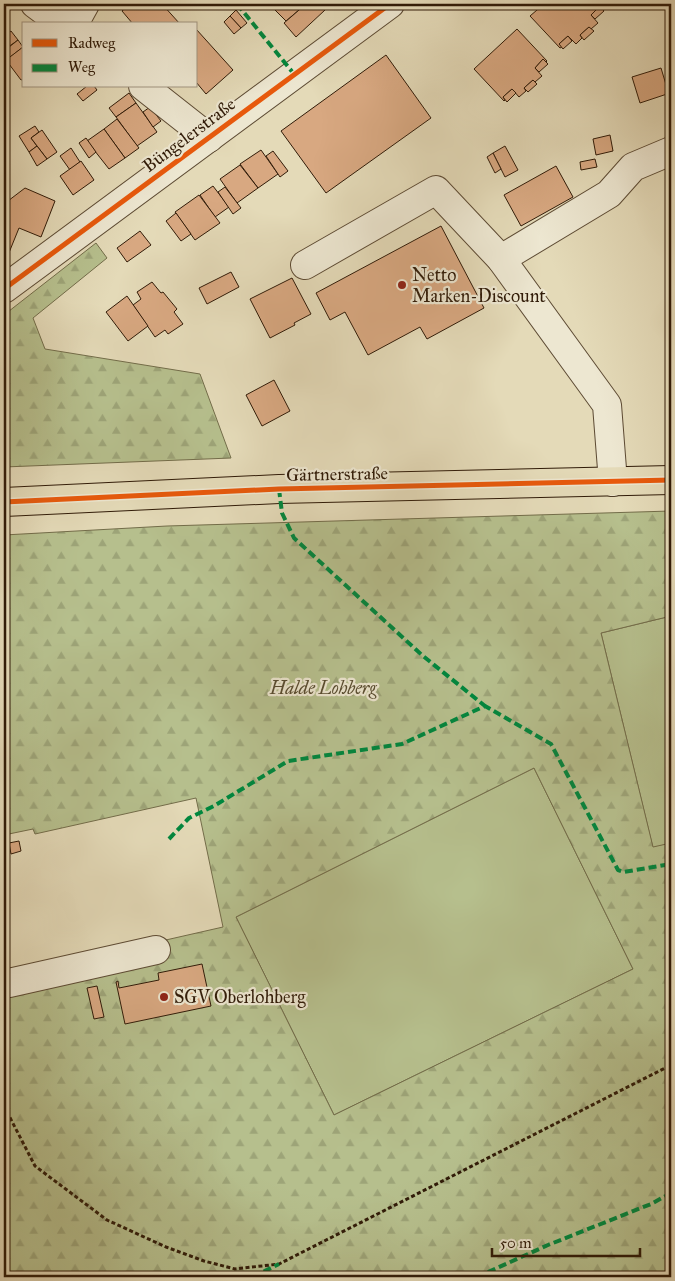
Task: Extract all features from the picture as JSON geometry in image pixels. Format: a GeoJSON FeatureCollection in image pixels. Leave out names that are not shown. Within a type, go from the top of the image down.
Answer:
{"type":"FeatureCollection","features":[{"type":"Feature","properties":{"kind":"main road","name":"Gärtnerstraße"},"geometry":{"type":"LineString","coordinates":[[4,502],[279,489],[671,480]]}},
{"type":"Feature","properties":{"kind":"street"},"geometry":{"type":"LineString","coordinates":[[35,4],[59,22]]}},
{"type":"Feature","properties":{"kind":"street"},"geometry":{"type":"LineString","coordinates":[[75,22],[85,4]]}},
{"type":"Feature","properties":{"kind":"street","name":"Büngelerstraße"},"geometry":{"type":"LineString","coordinates":[[4,289],[390,4]]}},
{"type":"Feature","properties":{"kind":"street"},"geometry":{"type":"LineString","coordinates":[[146,88],[209,138]]}},
{"type":"Feature","properties":{"kind":"street"},"geometry":{"type":"LineString","coordinates":[[501,259],[609,194],[633,167],[671,151]]}},
{"type":"Feature","properties":{"kind":"street"},"geometry":{"type":"LineString","coordinates":[[305,265],[436,190],[501,259],[607,405],[613,482]]}},
{"type":"Feature","properties":{"kind":"street"},"geometry":{"type":"LineString","coordinates":[[4,981],[9,983],[156,950]]}},
{"type":"Feature","properties":{"kind":"path"},"geometry":{"type":"LineString","coordinates":[[4,1106],[35,1166],[107,1220],[166,1247],[204,1261],[235,1269],[279,1264],[671,1065]]}},
{"type":"Feature","properties":{"kind":"green space"},"geometry":{"type":"Polygon","coordinates":[[[96,243],[107,258],[33,318],[45,349],[200,374],[231,458],[4,467],[4,315],[96,243]]]}},
{"type":"Feature","properties":{"kind":"green space","name":"Halde Lohberg"},"geometry":{"type":"Polygon","coordinates":[[[671,511],[671,616],[601,633],[653,847],[671,843],[671,1277],[4,1277],[4,974],[223,927],[196,798],[35,834],[33,829],[4,835],[4,535],[167,526],[671,511]],[[534,768],[236,917],[334,1115],[633,969],[534,768]]]}},
{"type":"Feature","properties":{"kind":"green space"},"geometry":{"type":"Polygon","coordinates":[[[671,616],[671,843],[653,848],[601,633],[671,616]]]}},
{"type":"Feature","properties":{"kind":"green space"},"geometry":{"type":"Polygon","coordinates":[[[534,768],[633,969],[334,1115],[236,917],[534,768]]]}},
{"type":"Feature","properties":{"kind":"building"},"geometry":{"type":"Polygon","coordinates":[[[130,4],[162,4],[178,22],[131,22],[122,11],[130,4]]]}},
{"type":"Feature","properties":{"kind":"building"},"geometry":{"type":"Polygon","coordinates":[[[277,4],[306,4],[286,21],[273,8],[277,4]]]}},
{"type":"Feature","properties":{"kind":"building"},"geometry":{"type":"Polygon","coordinates":[[[306,4],[319,4],[325,10],[296,37],[284,23],[306,4]]]}},
{"type":"Feature","properties":{"kind":"building"},"geometry":{"type":"Polygon","coordinates":[[[544,4],[600,4],[603,8],[600,6],[591,15],[598,23],[591,29],[589,27],[580,35],[582,38],[576,44],[568,36],[559,44],[562,47],[560,48],[530,16],[544,4]]]}},
{"type":"Feature","properties":{"kind":"building"},"geometry":{"type":"Polygon","coordinates":[[[600,6],[604,11],[595,19],[591,15],[600,6]]]}},
{"type":"Feature","properties":{"kind":"building"},"geometry":{"type":"Polygon","coordinates":[[[236,10],[247,23],[241,28],[230,16],[236,10]]]}},
{"type":"Feature","properties":{"kind":"building"},"geometry":{"type":"Polygon","coordinates":[[[230,16],[241,28],[234,34],[224,22],[230,16]]]}},
{"type":"Feature","properties":{"kind":"building"},"geometry":{"type":"Polygon","coordinates":[[[589,27],[594,31],[584,40],[580,35],[589,27]]]}},
{"type":"Feature","properties":{"kind":"building"},"geometry":{"type":"Polygon","coordinates":[[[517,29],[547,61],[543,59],[535,68],[542,76],[535,82],[533,80],[524,88],[526,91],[519,97],[512,89],[503,97],[504,101],[474,69],[517,29]]]}},
{"type":"Feature","properties":{"kind":"building"},"geometry":{"type":"Polygon","coordinates":[[[11,31],[18,40],[4,50],[4,36],[11,31]]]}},
{"type":"Feature","properties":{"kind":"building"},"geometry":{"type":"Polygon","coordinates":[[[198,31],[233,70],[206,94],[198,84],[198,31]]]}},
{"type":"Feature","properties":{"kind":"building"},"geometry":{"type":"Polygon","coordinates":[[[568,36],[572,41],[563,49],[559,44],[568,36]]]}},
{"type":"Feature","properties":{"kind":"building"},"geometry":{"type":"Polygon","coordinates":[[[18,40],[22,46],[22,48],[4,62],[4,51],[18,40]]]}},
{"type":"Feature","properties":{"kind":"building"},"geometry":{"type":"Polygon","coordinates":[[[22,48],[22,80],[21,80],[6,60],[22,48]]]}},
{"type":"Feature","properties":{"kind":"building"},"geometry":{"type":"Polygon","coordinates":[[[386,55],[431,118],[326,193],[281,131],[386,55]]]}},
{"type":"Feature","properties":{"kind":"building"},"geometry":{"type":"Polygon","coordinates":[[[543,59],[548,64],[539,72],[535,68],[543,59]]]}},
{"type":"Feature","properties":{"kind":"building"},"geometry":{"type":"Polygon","coordinates":[[[661,68],[667,94],[640,103],[632,77],[661,68]]]}},
{"type":"Feature","properties":{"kind":"building"},"geometry":{"type":"Polygon","coordinates":[[[533,80],[537,84],[528,92],[524,88],[533,80]]]}},
{"type":"Feature","properties":{"kind":"building"},"geometry":{"type":"Polygon","coordinates":[[[671,86],[671,107],[666,90],[671,86]]]}},
{"type":"Feature","properties":{"kind":"building"},"geometry":{"type":"Polygon","coordinates":[[[84,88],[96,88],[97,90],[83,101],[77,94],[84,88]]]}},
{"type":"Feature","properties":{"kind":"building"},"geometry":{"type":"Polygon","coordinates":[[[512,89],[516,93],[507,102],[503,97],[512,89]]]}},
{"type":"Feature","properties":{"kind":"building"},"geometry":{"type":"Polygon","coordinates":[[[129,93],[136,103],[116,117],[109,108],[129,93]]]}},
{"type":"Feature","properties":{"kind":"building"},"geometry":{"type":"Polygon","coordinates":[[[136,103],[157,132],[137,146],[116,117],[136,103]]]}},
{"type":"Feature","properties":{"kind":"building"},"geometry":{"type":"Polygon","coordinates":[[[150,107],[161,121],[153,127],[143,112],[150,107]]]}},
{"type":"Feature","properties":{"kind":"building"},"geometry":{"type":"Polygon","coordinates":[[[117,119],[139,148],[125,158],[104,129],[117,119]]]}},
{"type":"Feature","properties":{"kind":"building"},"geometry":{"type":"Polygon","coordinates":[[[35,126],[39,132],[31,138],[37,146],[29,152],[19,136],[35,126]]]}},
{"type":"Feature","properties":{"kind":"building"},"geometry":{"type":"Polygon","coordinates":[[[104,129],[125,158],[109,169],[87,141],[104,129]]]}},
{"type":"Feature","properties":{"kind":"building"},"geometry":{"type":"Polygon","coordinates":[[[42,130],[57,152],[47,159],[31,138],[42,130]]]}},
{"type":"Feature","properties":{"kind":"building"},"geometry":{"type":"Polygon","coordinates":[[[610,135],[613,151],[596,155],[593,139],[610,135]]]}},
{"type":"Feature","properties":{"kind":"building"},"geometry":{"type":"Polygon","coordinates":[[[86,138],[96,152],[89,158],[79,143],[86,138]]]}},
{"type":"Feature","properties":{"kind":"building"},"geometry":{"type":"Polygon","coordinates":[[[37,146],[47,159],[37,166],[29,152],[37,146]]]}},
{"type":"Feature","properties":{"kind":"building"},"geometry":{"type":"Polygon","coordinates":[[[505,146],[518,170],[505,177],[493,153],[505,146]]]}},
{"type":"Feature","properties":{"kind":"building"},"geometry":{"type":"Polygon","coordinates":[[[71,148],[80,162],[70,170],[60,156],[71,148]]]}},
{"type":"Feature","properties":{"kind":"building"},"geometry":{"type":"Polygon","coordinates":[[[261,150],[278,174],[258,188],[240,164],[261,150]]]}},
{"type":"Feature","properties":{"kind":"building"},"geometry":{"type":"Polygon","coordinates":[[[273,151],[288,171],[280,177],[266,156],[273,151]]]}},
{"type":"Feature","properties":{"kind":"building"},"geometry":{"type":"Polygon","coordinates":[[[493,153],[501,169],[495,173],[487,157],[493,153]]]}},
{"type":"Feature","properties":{"kind":"building"},"geometry":{"type":"Polygon","coordinates":[[[595,159],[597,167],[581,170],[580,162],[595,159]]]}},
{"type":"Feature","properties":{"kind":"building"},"geometry":{"type":"Polygon","coordinates":[[[81,161],[94,180],[73,195],[60,176],[81,161]]]}},
{"type":"Feature","properties":{"kind":"building"},"geometry":{"type":"Polygon","coordinates":[[[240,165],[258,188],[237,203],[220,179],[240,165]]]}},
{"type":"Feature","properties":{"kind":"building"},"geometry":{"type":"Polygon","coordinates":[[[556,166],[573,197],[521,226],[504,195],[556,166]]]}},
{"type":"Feature","properties":{"kind":"building"},"geometry":{"type":"Polygon","coordinates":[[[213,186],[229,207],[215,217],[200,195],[213,186]]]}},
{"type":"Feature","properties":{"kind":"building"},"geometry":{"type":"Polygon","coordinates":[[[225,187],[241,208],[233,214],[218,192],[225,187]]]}},
{"type":"Feature","properties":{"kind":"building"},"geometry":{"type":"Polygon","coordinates":[[[25,188],[55,201],[41,237],[19,228],[6,260],[4,259],[4,204],[25,188]]]}},
{"type":"Feature","properties":{"kind":"building"},"geometry":{"type":"Polygon","coordinates":[[[199,195],[220,223],[195,240],[175,212],[199,195]]]}},
{"type":"Feature","properties":{"kind":"building"},"geometry":{"type":"Polygon","coordinates":[[[176,213],[191,234],[181,241],[166,221],[176,213]]]}},
{"type":"Feature","properties":{"kind":"building","name":"Netto Marken-Discount"},"geometry":{"type":"Polygon","coordinates":[[[441,226],[484,308],[427,339],[420,327],[368,355],[345,312],[330,320],[316,293],[441,226]]]}},
{"type":"Feature","properties":{"kind":"building"},"geometry":{"type":"Polygon","coordinates":[[[140,231],[151,245],[127,262],[117,248],[140,231]]]}},
{"type":"Feature","properties":{"kind":"building"},"geometry":{"type":"Polygon","coordinates":[[[231,272],[239,287],[207,304],[199,288],[231,272]]]}},
{"type":"Feature","properties":{"kind":"building"},"geometry":{"type":"Polygon","coordinates":[[[292,278],[311,314],[270,338],[250,299],[292,278]]]}},
{"type":"Feature","properties":{"kind":"building"},"geometry":{"type":"Polygon","coordinates":[[[152,282],[177,309],[174,312],[183,324],[168,334],[165,330],[155,337],[133,305],[141,299],[137,292],[152,282]]]}},
{"type":"Feature","properties":{"kind":"building"},"geometry":{"type":"Polygon","coordinates":[[[127,296],[148,326],[128,341],[106,312],[127,296]]]}},
{"type":"Feature","properties":{"kind":"building"},"geometry":{"type":"Polygon","coordinates":[[[274,380],[290,411],[262,426],[246,395],[274,380]]]}},
{"type":"Feature","properties":{"kind":"building"},"geometry":{"type":"Polygon","coordinates":[[[19,841],[21,851],[11,854],[9,843],[19,841]]]}},
{"type":"Feature","properties":{"kind":"building","name":"SGV Oberlohberg"},"geometry":{"type":"Polygon","coordinates":[[[202,964],[211,1006],[125,1024],[116,982],[118,981],[119,988],[159,980],[158,973],[202,964]]]}},
{"type":"Feature","properties":{"kind":"building"},"geometry":{"type":"Polygon","coordinates":[[[97,986],[104,1017],[94,1019],[87,988],[97,986]]]}},
{"type":"Feature","properties":{"kind":"marked path"},"geometry":{"type":"LineString","coordinates":[[237,4],[294,74]]}},
{"type":"Feature","properties":{"kind":"marked path"},"geometry":{"type":"LineString","coordinates":[[279,489],[282,513],[294,538],[423,656],[485,706]]}},
{"type":"Feature","properties":{"kind":"marked path"},"geometry":{"type":"LineString","coordinates":[[169,839],[189,818],[214,806],[288,761],[402,744],[485,706],[551,744],[618,870],[624,872],[671,864]]}},
{"type":"Feature","properties":{"kind":"marked path"},"geometry":{"type":"LineString","coordinates":[[477,1277],[548,1245],[651,1204],[671,1193]]}},
{"type":"Feature","properties":{"kind":"marked path"},"geometry":{"type":"LineString","coordinates":[[253,1277],[279,1264]]}},
{"type":"Feature","properties":{"kind":"cycle path"},"geometry":{"type":"LineString","coordinates":[[4,289],[390,4]]}},
{"type":"Feature","properties":{"kind":"cycle path"},"geometry":{"type":"LineString","coordinates":[[4,502],[279,489],[671,480]]}},
{"type":"Feature","properties":{"kind":"place","name":"Netto Marken-Discount"},"geometry":{"type":"Point","coordinates":[402,285]}},
{"type":"Feature","properties":{"kind":"place","name":"SGV Oberlohberg"},"geometry":{"type":"Point","coordinates":[164,997]}}]}
